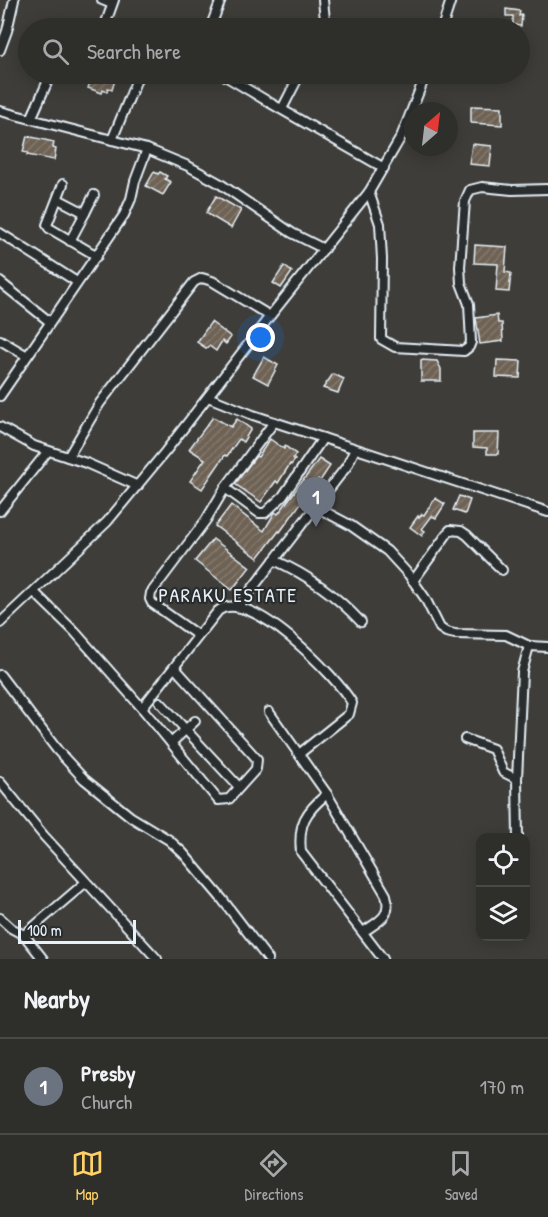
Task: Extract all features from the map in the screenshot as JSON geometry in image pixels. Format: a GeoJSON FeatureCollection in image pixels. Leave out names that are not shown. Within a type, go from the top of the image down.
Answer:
{"type":"FeatureCollection","features":[{"type":"Feature","properties":{"kind":"street"},"geometry":{"type":"LineString","coordinates":[[0,50],[14,0]]}},
{"type":"Feature","properties":{"kind":"street"},"geometry":{"type":"LineString","coordinates":[[102,0],[113,2],[107,18]]}},
{"type":"Feature","properties":{"kind":"street"},"geometry":{"type":"LineString","coordinates":[[214,18],[221,0]]}},
{"type":"Feature","properties":{"kind":"street"},"geometry":{"type":"LineString","coordinates":[[323,0],[325,18]]}},
{"type":"Feature","properties":{"kind":"street"},"geometry":{"type":"LineString","coordinates":[[446,18],[452,0]]}},
{"type":"Feature","properties":{"kind":"street"},"geometry":{"type":"LineString","coordinates":[[31,119],[47,84]]}},
{"type":"Feature","properties":{"kind":"street"},"geometry":{"type":"LineString","coordinates":[[112,140],[135,84]]}},
{"type":"Feature","properties":{"kind":"street"},"geometry":{"type":"LineString","coordinates":[[239,84],[384,168]]}},
{"type":"Feature","properties":{"kind":"street"},"geometry":{"type":"LineString","coordinates":[[282,109],[295,84]]}},
{"type":"Feature","properties":{"kind":"street"},"geometry":{"type":"LineString","coordinates":[[0,623],[107,522],[138,486],[369,192],[401,137],[422,84]]}},
{"type":"Feature","properties":{"kind":"street"},"geometry":{"type":"LineString","coordinates":[[0,111],[147,149],[188,166],[219,183],[292,233],[324,249]]}},
{"type":"Feature","properties":{"kind":"street"},"geometry":{"type":"LineString","coordinates":[[0,396],[124,215],[147,149]]}},
{"type":"Feature","properties":{"kind":"street"},"geometry":{"type":"LineString","coordinates":[[63,184],[47,225],[96,256]]}},
{"type":"Feature","properties":{"kind":"street"},"geometry":{"type":"LineString","coordinates":[[369,192],[380,224],[381,339],[395,347],[464,351],[471,342],[469,304],[461,283],[460,267],[465,201],[470,190],[482,187],[512,190],[548,189]]}},
{"type":"Feature","properties":{"kind":"street"},"geometry":{"type":"LineString","coordinates":[[70,241],[94,195]]}},
{"type":"Feature","properties":{"kind":"street"},"geometry":{"type":"LineString","coordinates":[[58,199],[85,213]]}},
{"type":"Feature","properties":{"kind":"street"},"geometry":{"type":"LineString","coordinates":[[0,233],[77,282]]}},
{"type":"Feature","properties":{"kind":"street"},"geometry":{"type":"LineString","coordinates":[[68,457],[100,404],[194,282],[202,278],[212,281],[270,316]]}},
{"type":"Feature","properties":{"kind":"street"},"geometry":{"type":"LineString","coordinates":[[0,282],[50,322]]}},
{"type":"Feature","properties":{"kind":"street"},"geometry":{"type":"LineString","coordinates":[[0,340],[27,356]]}},
{"type":"Feature","properties":{"kind":"street"},"geometry":{"type":"LineString","coordinates":[[208,397],[274,422],[548,512]]}},
{"type":"Feature","properties":{"kind":"street"},"geometry":{"type":"LineString","coordinates":[[197,635],[159,609],[150,599],[151,593],[206,520],[225,488],[274,422]]}},
{"type":"Feature","properties":{"kind":"street"},"geometry":{"type":"LineString","coordinates":[[0,427],[48,451],[138,486]]}},
{"type":"Feature","properties":{"kind":"street"},"geometry":{"type":"LineString","coordinates":[[225,488],[259,513],[264,513],[283,496],[322,438]]}},
{"type":"Feature","properties":{"kind":"street"},"geometry":{"type":"LineString","coordinates":[[238,607],[347,466],[355,449]]}},
{"type":"Feature","properties":{"kind":"street"},"geometry":{"type":"LineString","coordinates":[[0,511],[48,451]]}},
{"type":"Feature","properties":{"kind":"street"},"geometry":{"type":"LineString","coordinates":[[316,507],[350,525],[387,551],[413,581],[440,627],[446,632],[455,634],[494,633],[506,635],[529,646],[548,647]]}},
{"type":"Feature","properties":{"kind":"street"},"geometry":{"type":"LineString","coordinates":[[413,581],[450,530],[461,531],[467,535],[502,570]]}},
{"type":"Feature","properties":{"kind":"street"},"geometry":{"type":"LineString","coordinates":[[274,560],[319,584],[346,606],[361,622]]}},
{"type":"Feature","properties":{"kind":"street"},"geometry":{"type":"LineString","coordinates":[[34,592],[75,632],[218,800],[229,798],[255,769],[257,759],[175,668]]}},
{"type":"Feature","properties":{"kind":"street"},"geometry":{"type":"LineString","coordinates":[[142,708],[175,668],[197,635],[221,608],[238,607],[259,617],[304,647],[346,693],[352,704],[349,714],[299,754]]}},
{"type":"Feature","properties":{"kind":"street"},"geometry":{"type":"LineString","coordinates":[[518,833],[517,779],[522,672],[529,646]]}},
{"type":"Feature","properties":{"kind":"street"},"geometry":{"type":"LineString","coordinates":[[0,675],[51,742],[84,779],[132,817],[169,840],[183,853],[268,959]]}},
{"type":"Feature","properties":{"kind":"street"},"geometry":{"type":"LineString","coordinates":[[160,702],[239,787]]}},
{"type":"Feature","properties":{"kind":"street"},"geometry":{"type":"LineString","coordinates":[[269,712],[327,794],[386,895],[389,907],[386,914],[380,921],[363,932]]}},
{"type":"Feature","properties":{"kind":"street"},"geometry":{"type":"LineString","coordinates":[[171,743],[195,721]]}},
{"type":"Feature","properties":{"kind":"street"},"geometry":{"type":"LineString","coordinates":[[465,739],[493,749],[503,772],[517,779]]}},
{"type":"Feature","properties":{"kind":"street"},"geometry":{"type":"LineString","coordinates":[[0,782],[44,836],[157,959]]}},
{"type":"Feature","properties":{"kind":"street"},"geometry":{"type":"LineString","coordinates":[[327,794],[316,803],[304,822],[299,834],[301,852],[383,959]]}},
{"type":"Feature","properties":{"kind":"street"},"geometry":{"type":"LineString","coordinates":[[24,934],[86,882]]}},
{"type":"Feature","properties":{"kind":"street"},"geometry":{"type":"LineString","coordinates":[[0,918],[11,928],[24,934],[43,959]]}},
{"type":"Feature","properties":{"kind":"building"},"geometry":{"type":"Polygon","coordinates":[[[506,9],[520,11],[519,16],[522,15],[522,18],[506,16],[506,9]]]}},
{"type":"Feature","properties":{"kind":"building"},"geometry":{"type":"Polygon","coordinates":[[[89,84],[114,84],[112,90],[108,88],[107,92],[103,90],[102,93],[88,88],[89,84]]]}},
{"type":"Feature","properties":{"kind":"building"},"geometry":{"type":"Polygon","coordinates":[[[471,106],[502,107],[502,125],[471,123],[471,106]]]}},
{"type":"Feature","properties":{"kind":"building"},"geometry":{"type":"Polygon","coordinates":[[[27,136],[54,142],[53,148],[56,149],[54,160],[27,155],[28,153],[23,152],[27,136]]]}},
{"type":"Feature","properties":{"kind":"building"},"geometry":{"type":"Polygon","coordinates":[[[472,144],[492,146],[490,166],[469,164],[472,144]]]}},
{"type":"Feature","properties":{"kind":"building"},"geometry":{"type":"Polygon","coordinates":[[[154,172],[167,176],[165,179],[171,182],[163,195],[146,186],[154,172]]]}},
{"type":"Feature","properties":{"kind":"building"},"geometry":{"type":"Polygon","coordinates":[[[216,196],[241,210],[231,228],[206,213],[216,196]]]}},
{"type":"Feature","properties":{"kind":"building"},"geometry":{"type":"Polygon","coordinates":[[[475,245],[507,247],[505,272],[511,273],[509,292],[496,291],[498,264],[474,263],[475,245]]]}},
{"type":"Feature","properties":{"kind":"building"},"geometry":{"type":"Polygon","coordinates":[[[284,266],[292,272],[281,288],[273,283],[284,266]]]}},
{"type":"Feature","properties":{"kind":"building"},"geometry":{"type":"Polygon","coordinates":[[[497,315],[498,323],[502,323],[503,341],[480,344],[476,318],[497,315]]]}},
{"type":"Feature","properties":{"kind":"building"},"geometry":{"type":"Polygon","coordinates":[[[211,322],[231,337],[226,344],[222,341],[216,351],[197,342],[211,322]]]}},
{"type":"Feature","properties":{"kind":"building"},"geometry":{"type":"Polygon","coordinates":[[[264,357],[278,365],[268,384],[253,376],[264,357]]]}},
{"type":"Feature","properties":{"kind":"building"},"geometry":{"type":"Polygon","coordinates":[[[421,360],[437,361],[441,369],[441,381],[421,381],[421,360]]]}},
{"type":"Feature","properties":{"kind":"building"},"geometry":{"type":"Polygon","coordinates":[[[497,360],[521,361],[520,378],[496,377],[497,360]]]}},
{"type":"Feature","properties":{"kind":"building"},"geometry":{"type":"Polygon","coordinates":[[[333,374],[344,379],[338,393],[323,388],[333,374]]]}},
{"type":"Feature","properties":{"kind":"building"},"geometry":{"type":"Polygon","coordinates":[[[213,417],[231,427],[237,419],[251,429],[243,442],[239,439],[227,456],[225,455],[202,489],[190,481],[205,459],[189,449],[213,417]]]}},
{"type":"Feature","properties":{"kind":"building"},"geometry":{"type":"Polygon","coordinates":[[[473,433],[499,433],[498,454],[487,454],[487,448],[473,447],[473,433]]]}},
{"type":"Feature","properties":{"kind":"building"},"geometry":{"type":"Polygon","coordinates":[[[270,439],[296,454],[293,458],[295,460],[261,502],[235,484],[270,439]]]}},
{"type":"Feature","properties":{"kind":"building"},"geometry":{"type":"Polygon","coordinates":[[[319,459],[330,466],[258,558],[215,526],[231,505],[264,531],[275,512],[278,514],[319,459]]]}},
{"type":"Feature","properties":{"kind":"building"},"geometry":{"type":"Polygon","coordinates":[[[459,496],[470,500],[465,514],[453,510],[459,496]]]}},
{"type":"Feature","properties":{"kind":"building"},"geometry":{"type":"Polygon","coordinates":[[[435,498],[445,504],[436,518],[432,516],[422,529],[425,531],[422,536],[410,527],[418,516],[419,518],[422,514],[424,515],[435,498]]]}},
{"type":"Feature","properties":{"kind":"building"},"geometry":{"type":"Polygon","coordinates":[[[213,539],[250,567],[232,590],[195,561],[213,539]]]}},
{"type":"Feature","properties":{"kind":"place","name":"Presby"},"geometry":{"type":"Point","coordinates":[316,527]}},
{"type":"Feature","properties":{"kind":"district","name":"PARAKU ESTATE"},"geometry":{"type":"Point","coordinates":[228,595]}}]}
